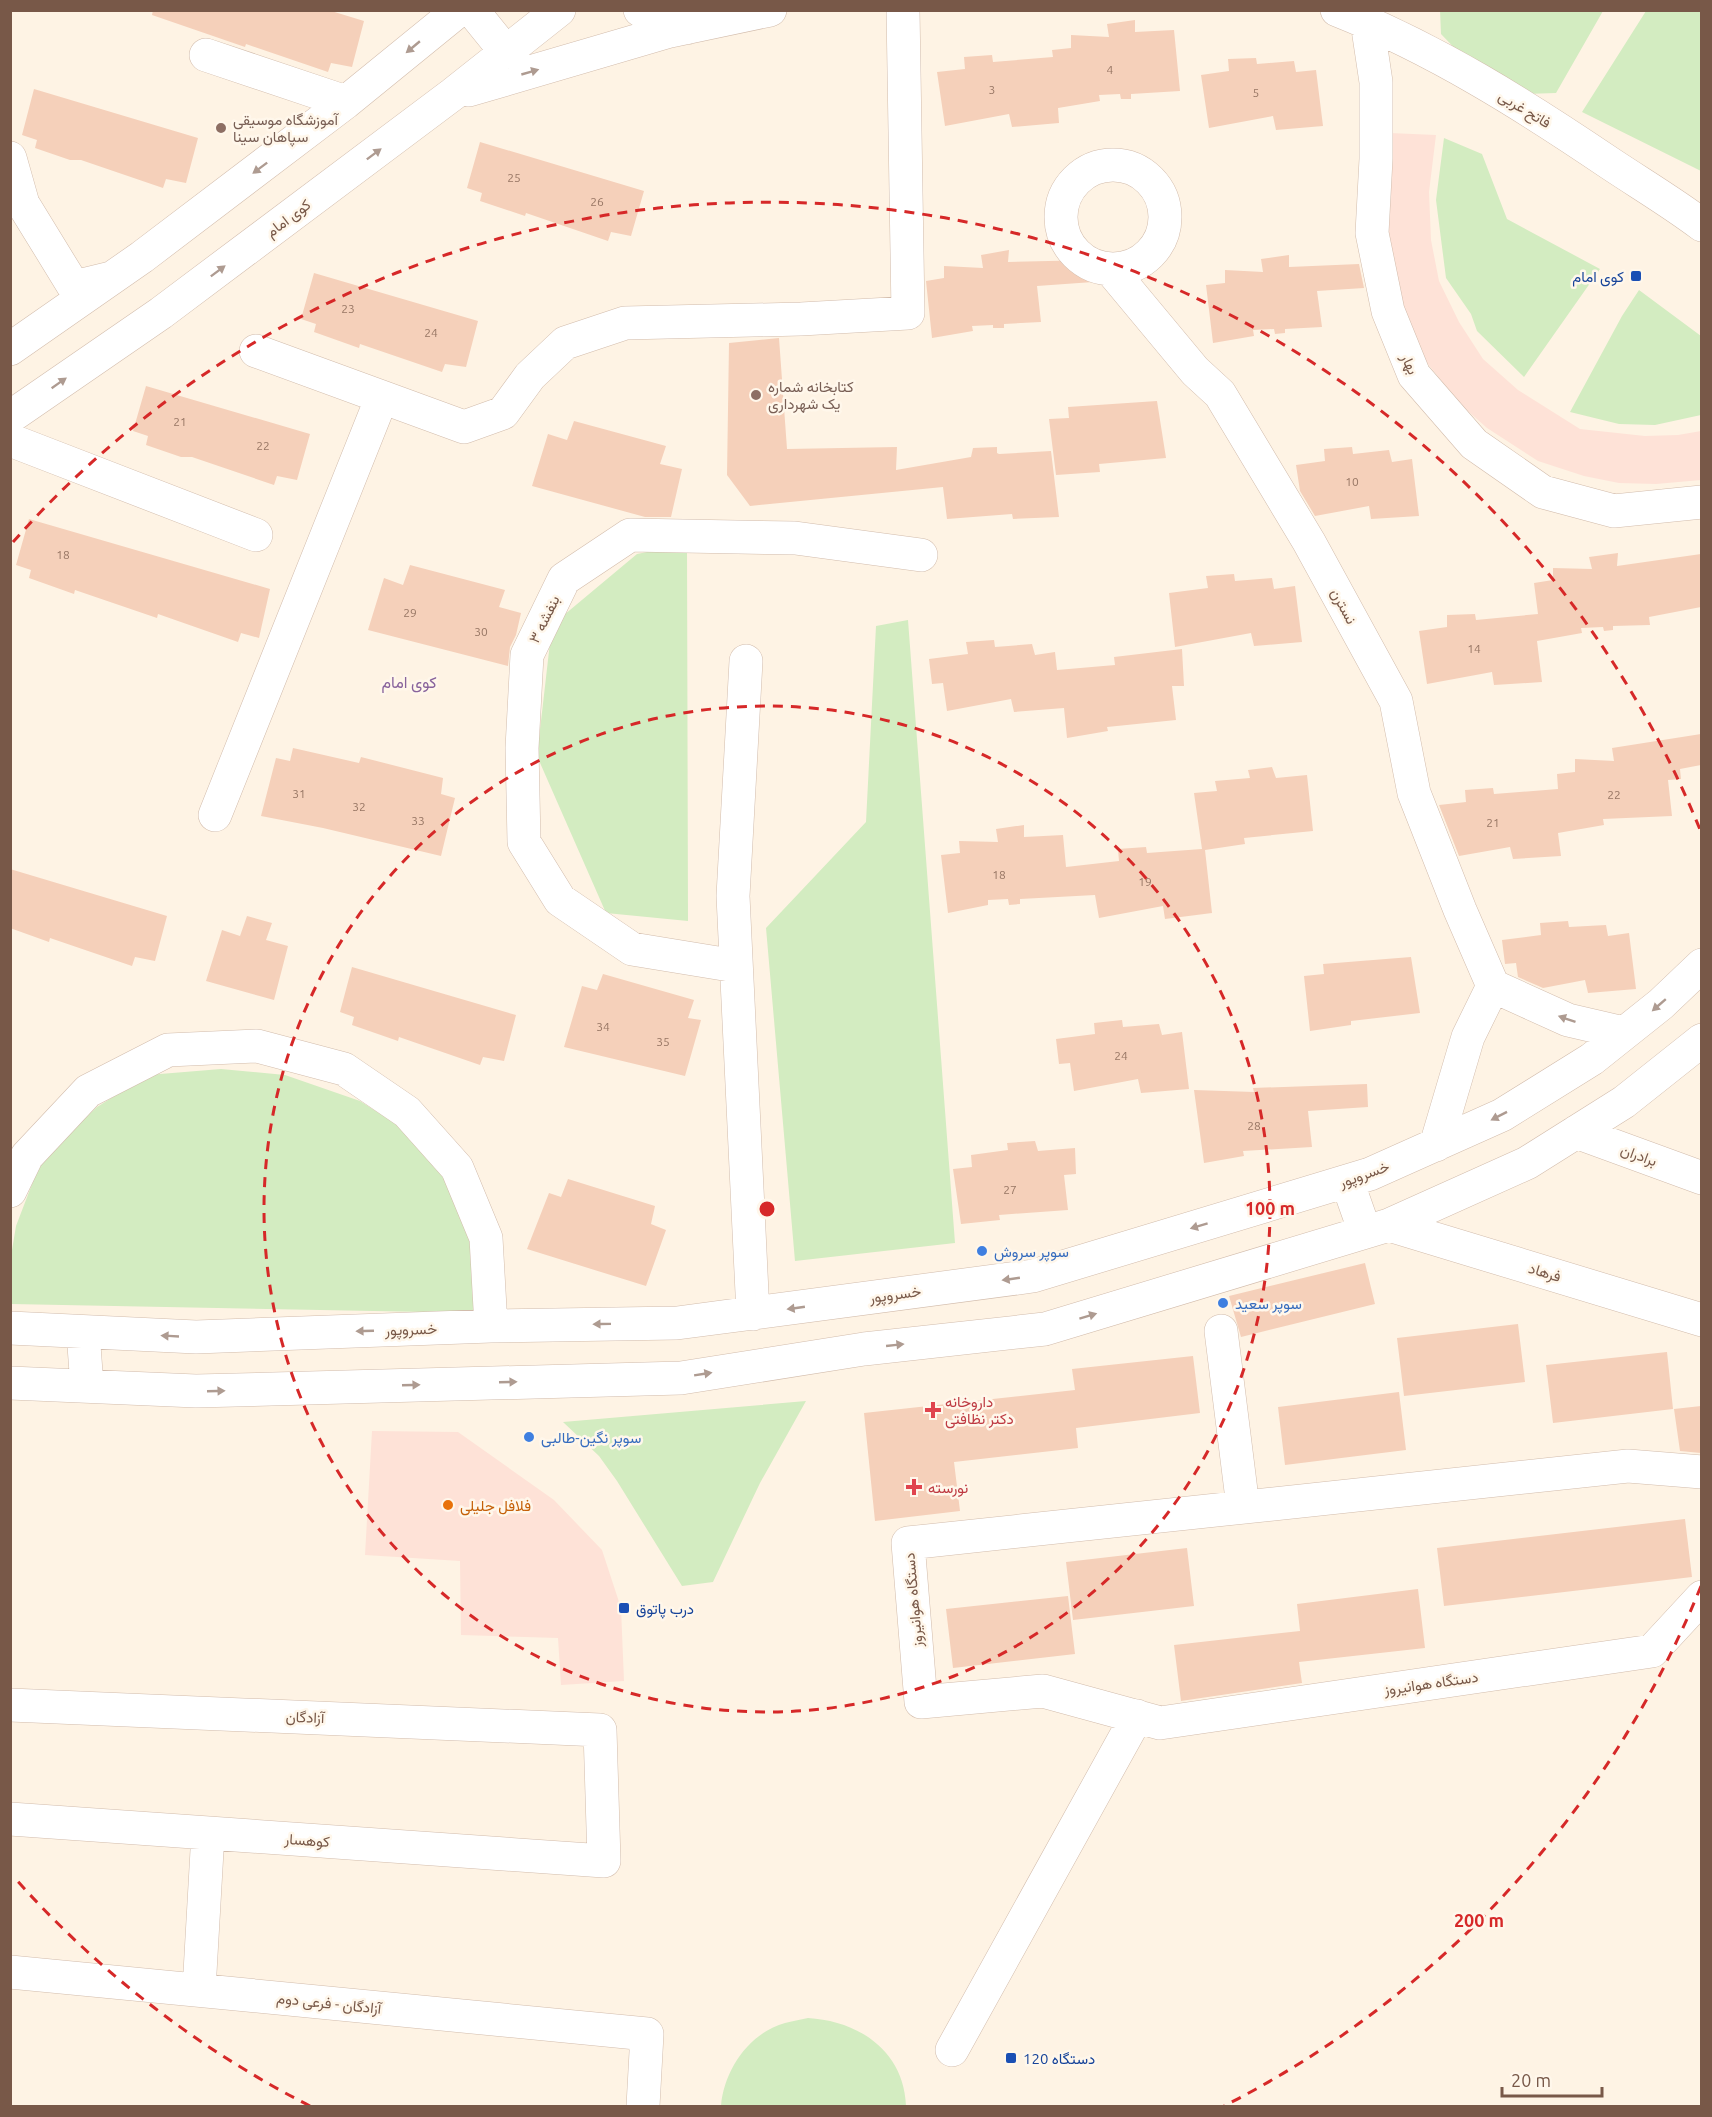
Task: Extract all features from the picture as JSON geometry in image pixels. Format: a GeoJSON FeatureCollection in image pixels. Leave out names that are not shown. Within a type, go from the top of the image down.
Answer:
{"type":"FeatureCollection","features":[{"type":"Feature","properties":{"kind":"street","name":"کوی امام"},"geometry":{"type":"LineString","coordinates":[[10,417],[161,313],[453,94],[560,10]]}},
{"type":"Feature","properties":{"kind":"street"},"geometry":{"type":"LineString","coordinates":[[640,10],[655,20],[678,29]]}},
{"type":"Feature","properties":{"kind":"street"},"geometry":{"type":"LineString","coordinates":[[453,94],[678,29],[770,10]]}},
{"type":"Feature","properties":{"kind":"street"},"geometry":{"type":"LineString","coordinates":[[256,351],[464,427],[503,412],[530,376],[565,343],[625,323],[801,319],[908,313],[903,10]]}},
{"type":"Feature","properties":{"kind":"street"},"geometry":{"type":"LineString","coordinates":[[10,349],[113,278],[346,102],[455,12],[506,52]]}},
{"type":"Feature","properties":{"kind":"street","name":"فاتح غربی"},"geometry":{"type":"LineString","coordinates":[[1352,16],[1441,58],[1575,139],[1701,225]]}},
{"type":"Feature","properties":{"kind":"street","name":"بهار"},"geometry":{"type":"LineString","coordinates":[[1352,16],[1376,82],[1376,159],[1372,233],[1388,310],[1414,375],[1474,444],[1543,492],[1614,511],[1701,502]]}},
{"type":"Feature","properties":{"kind":"street"},"geometry":{"type":"LineString","coordinates":[[206,55],[346,102]]}},
{"type":"Feature","properties":{"kind":"street"},"geometry":{"type":"LineString","coordinates":[[10,158],[23,204],[74,287]]}},
{"type":"Feature","properties":{"kind":"street"},"geometry":{"type":"LineString","coordinates":[[10,325],[74,287],[144,238]]}},
{"type":"Feature","properties":{"kind":"street","name":"نسترن"},"geometry":{"type":"LineString","coordinates":[[1111,270],[1195,371],[1220,394],[1310,542],[1396,701],[1413,793],[1493,986]]}},
{"type":"Feature","properties":{"kind":"street"},"geometry":{"type":"LineString","coordinates":[[74,287],[113,278]]}},
{"type":"Feature","properties":{"kind":"street"},"geometry":{"type":"LineString","coordinates":[[215,815],[382,397]]}},
{"type":"Feature","properties":{"kind":"street"},"geometry":{"type":"LineString","coordinates":[[10,440],[256,535]]}},
{"type":"Feature","properties":{"kind":"street","name":"بنفشه ۳"},"geometry":{"type":"LineString","coordinates":[[736,966],[632,949],[560,900],[524,842],[522,748],[527,655],[564,579],[630,535],[795,538],[921,555]]}},
{"type":"Feature","properties":{"kind":"street"},"geometry":{"type":"LineString","coordinates":[[746,661],[733,896],[753,1314]]}},
{"type":"Feature","properties":{"kind":"street","name":"خسروپور"},"geometry":{"type":"LineString","coordinates":[[10,1328],[196,1337],[491,1326],[677,1323],[1033,1276],[1370,1174],[1502,1115],[1592,1059],[1661,1004],[1701,964]]}},
{"type":"Feature","properties":{"kind":"street"},"geometry":{"type":"LineString","coordinates":[[1436,1145],[1468,1037],[1493,986],[1568,1020],[1624,1033]]}},
{"type":"Feature","properties":{"kind":"street"},"geometry":{"type":"LineString","coordinates":[[10,1383],[196,1391],[681,1378],[864,1349],[1045,1329],[1377,1228],[1527,1163],[1624,1102],[1701,1040]]}},
{"type":"Feature","properties":{"kind":"street"},"geometry":{"type":"LineString","coordinates":[[10,1191],[27,1156],[88,1091],[168,1050],[257,1046],[344,1068],[407,1112],[457,1168],[486,1238],[491,1326]]}},
{"type":"Feature","properties":{"kind":"street","name":"برادران"},"geometry":{"type":"LineString","coordinates":[[1576,1132],[1701,1178]]}},
{"type":"Feature","properties":{"kind":"street"},"geometry":{"type":"LineString","coordinates":[[1347,1181],[1377,1228]]}},
{"type":"Feature","properties":{"kind":"street","name":"فرهاد"},"geometry":{"type":"LineString","coordinates":[[1377,1228],[1701,1320]]}},
{"type":"Feature","properties":{"kind":"street"},"geometry":{"type":"LineString","coordinates":[[854,1300],[864,1349]]}},
{"type":"Feature","properties":{"kind":"street"},"geometry":{"type":"LineString","coordinates":[[1221,1331],[1243,1507]]}},
{"type":"Feature","properties":{"kind":"street"},"geometry":{"type":"LineString","coordinates":[[83,1332],[87,1386]]}},
{"type":"Feature","properties":{"kind":"street","name":"دستگاه هوانیروز"},"geometry":{"type":"LineString","coordinates":[[1700,1473],[1628,1466],[908,1543],[921,1702],[1043,1691],[1160,1723],[1652,1651],[1701,1597]]}},
{"type":"Feature","properties":{"kind":"street","name":"آزادگان"},"geometry":{"type":"LineString","coordinates":[[10,1705],[600,1730],[604,1861]]}},
{"type":"Feature","properties":{"kind":"street"},"geometry":{"type":"LineString","coordinates":[[952,2050],[1137,1716]]}},
{"type":"Feature","properties":{"kind":"street","name":"کوهسار"},"geometry":{"type":"LineString","coordinates":[[10,1819],[604,1861]]}},
{"type":"Feature","properties":{"kind":"street"},"geometry":{"type":"LineString","coordinates":[[199,1990],[208,1833]]}},
{"type":"Feature","properties":{"kind":"street","name":"آزادگان - فرعی دوم"},"geometry":{"type":"LineString","coordinates":[[10,1972],[647,2034],[643,2106]]}},
{"type":"Feature","properties":{"kind":"shaded area"},"geometry":{"type":"Polygon","coordinates":[[[1390,133],[1436,135],[1429,192],[1431,240],[1439,281],[1459,322],[1483,359],[1518,390],[1580,429],[1645,436],[1678,435],[1701,431],[1701,480],[1656,484],[1619,483],[1584,476],[1538,461],[1487,428],[1460,404],[1428,364],[1403,322],[1386,260],[1390,133]]]}},
{"type":"Feature","properties":{"kind":"shaded area"},"geometry":{"type":"Polygon","coordinates":[[[372,1431],[458,1432],[554,1500],[602,1550],[621,1608],[624,1681],[561,1685],[558,1638],[461,1635],[460,1561],[365,1555],[372,1431]]]}},
{"type":"Feature","properties":{"kind":"green space"},"geometry":{"type":"Polygon","coordinates":[[[1440,10],[1603,11],[1556,93],[1525,94],[1465,59],[1441,34],[1440,10]]]}},
{"type":"Feature","properties":{"kind":"green space"},"geometry":{"type":"Polygon","coordinates":[[[1646,11],[1701,11],[1701,171],[1582,112],[1646,11]]]}},
{"type":"Feature","properties":{"kind":"green space"},"geometry":{"type":"Polygon","coordinates":[[[1444,138],[1482,154],[1507,219],[1600,269],[1524,377],[1477,331],[1471,314],[1446,278],[1436,200],[1444,138]]]}},
{"type":"Feature","properties":{"kind":"green space"},"geometry":{"type":"Polygon","coordinates":[[[1639,290],[1701,336],[1701,415],[1655,425],[1619,424],[1570,412],[1622,316],[1639,290]]]}},
{"type":"Feature","properties":{"kind":"green space"},"geometry":{"type":"Polygon","coordinates":[[[687,544],[688,921],[606,913],[537,756],[552,625],[637,554],[687,544]]]}},
{"type":"Feature","properties":{"kind":"green space"},"geometry":{"type":"Polygon","coordinates":[[[908,620],[955,1243],[795,1261],[766,928],[866,822],[876,626],[908,620]]]}},
{"type":"Feature","properties":{"kind":"green space"},"geometry":{"type":"Polygon","coordinates":[[[221,1069],[285,1075],[360,1101],[431,1146],[477,1258],[480,1313],[11,1304],[11,1256],[16,1226],[42,1158],[97,1107],[148,1075],[221,1069]]]}},
{"type":"Feature","properties":{"kind":"green space"},"geometry":{"type":"Polygon","coordinates":[[[806,1401],[760,1483],[713,1582],[682,1586],[599,1456],[563,1422],[806,1401]]]}},
{"type":"Feature","properties":{"kind":"green space"},"geometry":{"type":"Polygon","coordinates":[[[808,2018],[845,2025],[875,2042],[888,2055],[897,2069],[906,2106],[721,2106],[727,2079],[750,2044],[772,2028],[808,2018]]]}},
{"type":"Feature","properties":{"kind":"building"},"geometry":{"type":"Polygon","coordinates":[[[153,10],[328,10],[364,21],[352,67],[331,63],[328,72],[152,15],[153,10]]]}},
{"type":"Feature","properties":{"kind":"building"},"geometry":{"type":"Polygon","coordinates":[[[1135,20],[1135,32],[1174,30],[1180,91],[1131,94],[1131,99],[1121,99],[1120,94],[1099,95],[1100,101],[1058,108],[1059,123],[1012,127],[1009,114],[945,126],[937,72],[965,69],[964,57],[992,55],[993,62],[1053,57],[1052,50],[1071,48],[1071,35],[1109,37],[1107,24],[1135,20]]]}},
{"type":"Feature","properties":{"kind":"building"},"geometry":{"type":"Polygon","coordinates":[[[1256,58],[1257,64],[1294,61],[1296,72],[1316,70],[1323,126],[1276,130],[1273,116],[1209,128],[1201,75],[1229,71],[1228,59],[1256,58]]]}},
{"type":"Feature","properties":{"kind":"building"},"geometry":{"type":"Polygon","coordinates":[[[34,89],[198,138],[186,183],[166,179],[163,188],[81,160],[70,160],[35,148],[37,140],[22,135],[34,89]]]}},
{"type":"Feature","properties":{"kind":"building"},"geometry":{"type":"Polygon","coordinates":[[[480,142],[644,191],[631,236],[611,232],[608,241],[526,213],[525,216],[480,201],[482,193],[467,188],[480,142]]]}},
{"type":"Feature","properties":{"kind":"building"},"geometry":{"type":"Polygon","coordinates":[[[1009,250],[1008,262],[1092,260],[1093,282],[1037,286],[1041,322],[1004,324],[1004,328],[993,328],[993,325],[972,326],[973,331],[932,338],[926,281],[944,278],[944,266],[983,268],[981,255],[1009,250]]]}},
{"type":"Feature","properties":{"kind":"building"},"geometry":{"type":"Polygon","coordinates":[[[1289,255],[1289,267],[1359,264],[1364,288],[1317,291],[1322,327],[1285,329],[1285,333],[1275,334],[1274,329],[1253,330],[1254,336],[1213,343],[1206,285],[1225,283],[1225,270],[1263,272],[1261,259],[1289,255]]]}},
{"type":"Feature","properties":{"kind":"building"},"geometry":{"type":"Polygon","coordinates":[[[314,273],[478,321],[466,367],[445,364],[442,372],[360,344],[359,348],[314,332],[316,324],[301,319],[314,273]]]}},
{"type":"Feature","properties":{"kind":"building","name":"کتابخانه شماره یک شهرداری"},"geometry":{"type":"Polygon","coordinates":[[[779,338],[787,449],[897,447],[896,470],[971,457],[973,448],[997,447],[999,454],[1051,451],[1059,517],[1013,519],[1012,514],[947,519],[943,487],[750,506],[727,475],[729,343],[779,338]]]}},
{"type":"Feature","properties":{"kind":"building"},"geometry":{"type":"Polygon","coordinates":[[[146,386],[310,434],[297,480],[277,476],[274,485],[192,457],[181,457],[146,445],[148,436],[133,431],[146,386]]]}},
{"type":"Feature","properties":{"kind":"building"},"geometry":{"type":"Polygon","coordinates":[[[1157,401],[1166,458],[1099,464],[1100,472],[1056,475],[1049,419],[1069,418],[1068,407],[1157,401]]]}},
{"type":"Feature","properties":{"kind":"building"},"geometry":{"type":"Polygon","coordinates":[[[574,421],[666,446],[660,464],[682,469],[671,517],[645,517],[532,486],[548,434],[567,440],[574,421]]]}},
{"type":"Feature","properties":{"kind":"building"},"geometry":{"type":"Polygon","coordinates":[[[1352,447],[1353,454],[1389,450],[1392,462],[1412,459],[1419,516],[1371,519],[1369,506],[1315,516],[1300,491],[1296,465],[1325,461],[1324,449],[1352,447]]]}},
{"type":"Feature","properties":{"kind":"building"},"geometry":{"type":"Polygon","coordinates":[[[29,519],[270,589],[259,638],[241,633],[238,642],[158,614],[157,618],[75,590],[74,594],[29,578],[31,570],[16,565],[29,519]]]}},
{"type":"Feature","properties":{"kind":"building"},"geometry":{"type":"Polygon","coordinates":[[[1618,553],[1617,566],[1701,554],[1701,607],[1649,617],[1650,625],[1613,626],[1613,630],[1604,631],[1603,627],[1581,628],[1582,633],[1537,641],[1542,682],[1494,685],[1492,672],[1427,684],[1419,631],[1447,627],[1447,615],[1475,614],[1476,620],[1538,614],[1534,583],[1553,580],[1553,568],[1592,569],[1589,557],[1618,553]]]}},
{"type":"Feature","properties":{"kind":"building"},"geometry":{"type":"Polygon","coordinates":[[[410,565],[505,590],[499,607],[521,613],[516,635],[510,647],[508,666],[368,630],[384,578],[403,585],[410,565]]]}},
{"type":"Feature","properties":{"kind":"building"},"geometry":{"type":"Polygon","coordinates":[[[1234,574],[1235,581],[1272,578],[1274,589],[1295,586],[1302,642],[1254,646],[1251,633],[1175,647],[1169,593],[1208,588],[1206,576],[1234,574]]]}},
{"type":"Feature","properties":{"kind":"building"},"geometry":{"type":"Polygon","coordinates":[[[994,640],[995,647],[1032,644],[1035,655],[1055,652],[1057,670],[1115,665],[1114,657],[1182,649],[1184,686],[1172,686],[1176,720],[1107,727],[1108,731],[1067,738],[1064,708],[1014,712],[1011,699],[947,711],[943,683],[932,684],[929,659],[968,654],[966,642],[994,640]]]}},
{"type":"Feature","properties":{"kind":"building"},"geometry":{"type":"Polygon","coordinates":[[[1701,734],[1701,765],[1680,769],[1681,779],[1668,780],[1672,816],[1603,819],[1604,825],[1558,833],[1561,856],[1513,859],[1510,847],[1459,856],[1439,805],[1466,802],[1465,790],[1493,788],[1494,794],[1558,789],[1557,774],[1575,772],[1575,759],[1614,761],[1612,748],[1701,734]]]}},
{"type":"Feature","properties":{"kind":"building"},"geometry":{"type":"Polygon","coordinates":[[[293,748],[359,763],[361,757],[443,778],[441,794],[455,798],[441,856],[261,816],[276,758],[290,761],[293,748]]]}},
{"type":"Feature","properties":{"kind":"building"},"geometry":{"type":"Polygon","coordinates":[[[1272,767],[1276,778],[1307,775],[1313,831],[1244,838],[1245,844],[1205,850],[1212,913],[1165,919],[1163,906],[1099,918],[1095,895],[1020,899],[1020,904],[1009,905],[1008,899],[988,900],[988,905],[948,913],[941,855],[960,853],[959,841],[998,842],[996,829],[1024,825],[1024,837],[1063,835],[1066,867],[1119,861],[1118,849],[1146,847],[1147,853],[1202,849],[1194,793],[1217,791],[1215,781],[1250,778],[1248,770],[1272,767]]]}},
{"type":"Feature","properties":{"kind":"building"},"geometry":{"type":"Polygon","coordinates":[[[10,869],[167,916],[155,961],[135,957],[132,966],[50,938],[49,942],[10,928],[10,869]]]}},
{"type":"Feature","properties":{"kind":"building"},"geometry":{"type":"Polygon","coordinates":[[[247,916],[272,923],[266,940],[288,946],[274,1000],[206,981],[222,930],[240,936],[247,916]]]}},
{"type":"Feature","properties":{"kind":"building"},"geometry":{"type":"Polygon","coordinates":[[[1568,921],[1569,927],[1606,925],[1608,936],[1629,933],[1636,989],[1588,993],[1585,980],[1543,988],[1518,977],[1516,963],[1505,964],[1502,940],[1541,935],[1540,923],[1568,921]]]}},
{"type":"Feature","properties":{"kind":"building"},"geometry":{"type":"Polygon","coordinates":[[[1411,957],[1420,1013],[1351,1021],[1351,1025],[1310,1031],[1304,976],[1324,974],[1323,964],[1411,957]]]}},
{"type":"Feature","properties":{"kind":"building"},"geometry":{"type":"Polygon","coordinates":[[[352,967],[516,1015],[504,1061],[483,1057],[480,1065],[399,1037],[398,1041],[352,1025],[354,1017],[340,1012],[352,967]]]}},
{"type":"Feature","properties":{"kind":"building"},"geometry":{"type":"Polygon","coordinates":[[[603,974],[694,1000],[688,1018],[701,1020],[685,1076],[564,1047],[582,986],[597,990],[603,974]]]}},
{"type":"Feature","properties":{"kind":"building"},"geometry":{"type":"Polygon","coordinates":[[[1122,1020],[1123,1027],[1159,1024],[1162,1035],[1182,1032],[1189,1089],[1141,1093],[1138,1079],[1074,1091],[1070,1063],[1059,1064],[1056,1039],[1095,1034],[1094,1023],[1122,1020]]]}},
{"type":"Feature","properties":{"kind":"building"},"geometry":{"type":"Polygon","coordinates":[[[1367,1084],[1368,1107],[1308,1111],[1312,1147],[1243,1151],[1244,1156],[1204,1163],[1194,1090],[1254,1092],[1253,1088],[1367,1084]]]}},
{"type":"Feature","properties":{"kind":"building"},"geometry":{"type":"Polygon","coordinates":[[[1035,1141],[1038,1151],[1075,1148],[1076,1174],[1064,1175],[1068,1210],[999,1215],[1000,1220],[961,1224],[953,1169],[972,1167],[971,1155],[1008,1150],[1007,1143],[1035,1141]]]}},
{"type":"Feature","properties":{"kind":"building"},"geometry":{"type":"Polygon","coordinates":[[[568,1179],[655,1206],[651,1224],[666,1230],[646,1286],[527,1249],[549,1193],[561,1197],[568,1179]]]}},
{"type":"Feature","properties":{"kind":"building"},"geometry":{"type":"Polygon","coordinates":[[[1365,1263],[1375,1304],[1241,1337],[1229,1296],[1365,1263]]]}},
{"type":"Feature","properties":{"kind":"building"},"geometry":{"type":"Polygon","coordinates":[[[1518,1324],[1525,1382],[1404,1396],[1397,1338],[1518,1324]]]}},
{"type":"Feature","properties":{"kind":"building"},"geometry":{"type":"Polygon","coordinates":[[[1667,1352],[1673,1409],[1553,1423],[1546,1365],[1667,1352]]]}},
{"type":"Feature","properties":{"kind":"building"},"geometry":{"type":"Polygon","coordinates":[[[1193,1356],[1200,1413],[1076,1428],[1078,1448],[954,1462],[960,1511],[875,1521],[864,1413],[1075,1390],[1072,1369],[1193,1356]]]}},
{"type":"Feature","properties":{"kind":"building"},"geometry":{"type":"Polygon","coordinates":[[[1399,1392],[1406,1450],[1285,1465],[1278,1407],[1399,1392]]]}},
{"type":"Feature","properties":{"kind":"building"},"geometry":{"type":"Polygon","coordinates":[[[1701,1406],[1701,1453],[1680,1451],[1674,1409],[1701,1406]]]}},
{"type":"Feature","properties":{"kind":"building"},"geometry":{"type":"Polygon","coordinates":[[[1685,1519],[1692,1577],[1444,1606],[1437,1548],[1685,1519]]]}},
{"type":"Feature","properties":{"kind":"building"},"geometry":{"type":"Polygon","coordinates":[[[1187,1548],[1194,1606],[1073,1620],[1066,1562],[1187,1548]]]}},
{"type":"Feature","properties":{"kind":"building"},"geometry":{"type":"Polygon","coordinates":[[[1418,1589],[1425,1648],[1299,1662],[1302,1683],[1181,1701],[1174,1645],[1300,1631],[1297,1604],[1418,1589]]]}},
{"type":"Feature","properties":{"kind":"building"},"geometry":{"type":"Polygon","coordinates":[[[1068,1596],[1075,1654],[953,1668],[946,1609],[1068,1596]]]}},
{"type":"Feature","properties":{"kind":"place","name":"آموزشگاه موسیقی سپاهان سینا"},"geometry":{"type":"Point","coordinates":[221,128]}},
{"type":"Feature","properties":{"kind":"place","name":"کوی امام"},"geometry":{"type":"Point","coordinates":[1636,276]}},
{"type":"Feature","properties":{"kind":"place","name":"کتابخانه شماره یک شهرداری"},"geometry":{"type":"Point","coordinates":[756,395]}},
{"type":"Feature","properties":{"kind":"place","name":"سوپر سروش"},"geometry":{"type":"Point","coordinates":[982,1251]}},
{"type":"Feature","properties":{"kind":"place","name":"سوپر سعید"},"geometry":{"type":"Point","coordinates":[1223,1303]}},
{"type":"Feature","properties":{"kind":"place","name":"داروخانه دکتر نظافتی"},"geometry":{"type":"Point","coordinates":[933,1410]}},
{"type":"Feature","properties":{"kind":"place","name":"سوپر نگین-طالبی"},"geometry":{"type":"Point","coordinates":[529,1437]}},
{"type":"Feature","properties":{"kind":"place","name":"نورسته"},"geometry":{"type":"Point","coordinates":[914,1487]}},
{"type":"Feature","properties":{"kind":"place","name":"فلافل جلیلی"},"geometry":{"type":"Point","coordinates":[448,1505]}},
{"type":"Feature","properties":{"kind":"place","name":"درب پاتوق"},"geometry":{"type":"Point","coordinates":[624,1608]}},
{"type":"Feature","properties":{"kind":"place","name":"120 دستگاه"},"geometry":{"type":"Point","coordinates":[1011,2058]}},
{"type":"Feature","properties":{"kind":"district","name":"کوی امام"},"geometry":{"type":"Point","coordinates":[409,682]}}]}
